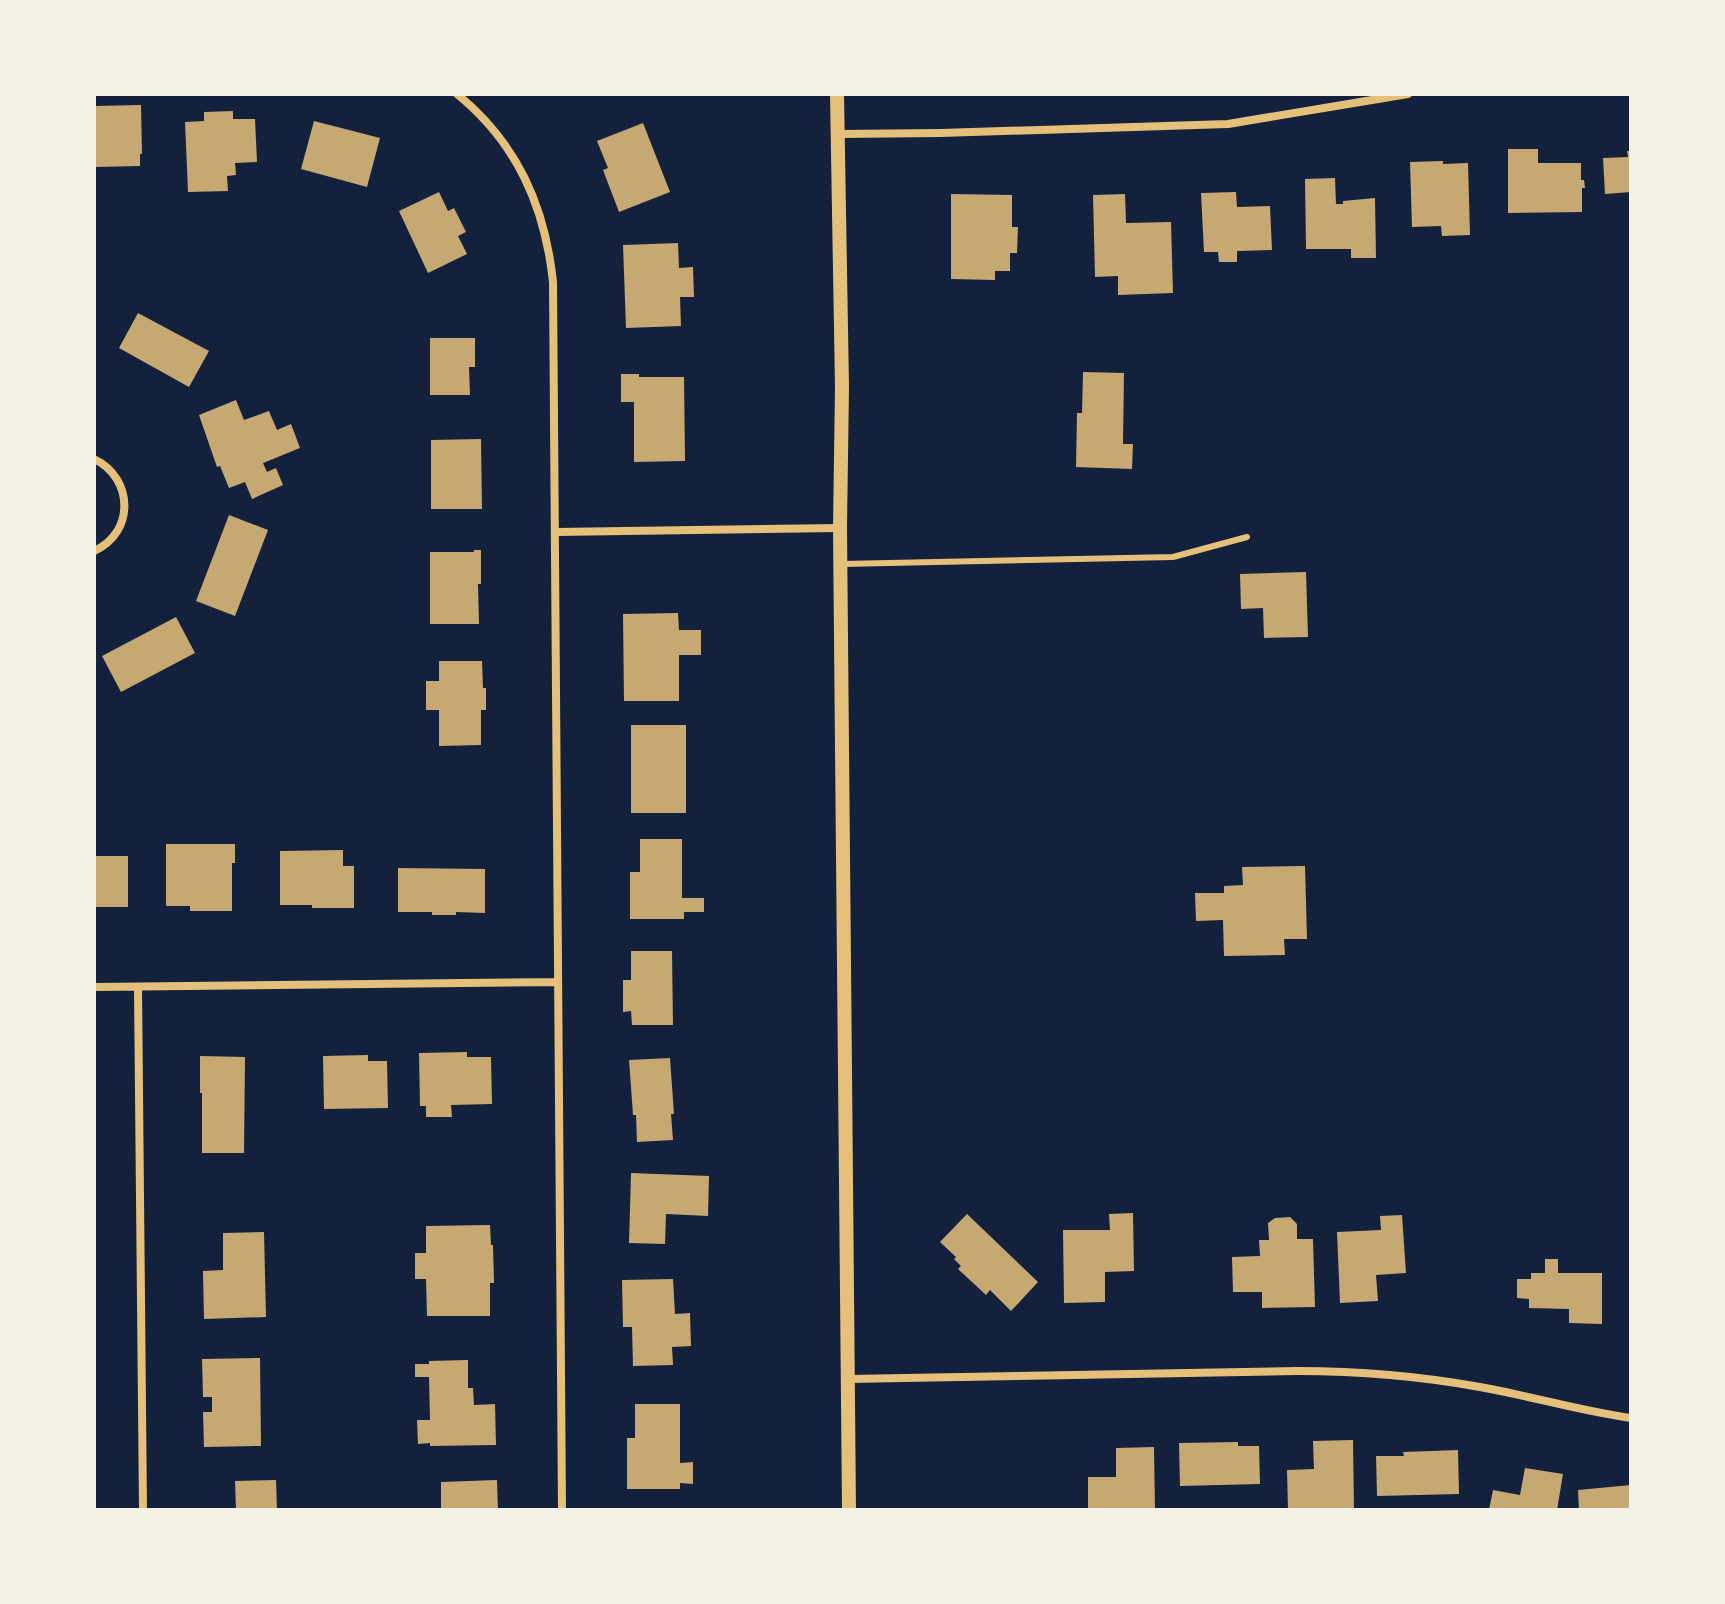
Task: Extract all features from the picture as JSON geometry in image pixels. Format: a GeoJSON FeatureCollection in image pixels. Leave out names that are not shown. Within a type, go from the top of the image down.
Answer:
{"type":"FeatureCollection","features":[{"type":"Feature","properties":{"kind":"street"},"geometry":{"type":"LineString","coordinates":[[457,94],[495,130],[518,164],[536,202],[550,253],[554,296],[562,1510]]}},
{"type":"Feature","properties":{"kind":"street"},"geometry":{"type":"LineString","coordinates":[[837,94],[842,387],[840,528],[849,1510]]}},
{"type":"Feature","properties":{"kind":"street"},"geometry":{"type":"LineString","coordinates":[[837,134],[1228,124],[1408,94]]}},
{"type":"Feature","properties":{"kind":"street"},"geometry":{"type":"LineString","coordinates":[[94,459],[115,476],[122,489],[124,505],[122,522],[113,537],[94,551]]}},
{"type":"Feature","properties":{"kind":"street"},"geometry":{"type":"LineString","coordinates":[[556,532],[840,528]]}},
{"type":"Feature","properties":{"kind":"street"},"geometry":{"type":"LineString","coordinates":[[94,987],[558,982]]}},
{"type":"Feature","properties":{"kind":"street"},"geometry":{"type":"LineString","coordinates":[[138,987],[143,1510]]}},
{"type":"Feature","properties":{"kind":"street"},"geometry":{"type":"LineString","coordinates":[[848,1379],[1355,1371],[1469,1385],[1631,1418]]}},
{"type":"Feature","properties":{"kind":"lane"},"geometry":{"type":"LineString","coordinates":[[841,564],[1173,557],[1247,537]]}},
{"type":"Feature","properties":{"kind":"building"},"geometry":{"type":"Polygon","coordinates":[[[141,105],[140,166],[94,167],[94,106],[141,105]]]}},
{"type":"Feature","properties":{"kind":"building"},"geometry":{"type":"Polygon","coordinates":[[[233,111],[233,119],[255,119],[257,162],[235,163],[236,175],[227,176],[228,191],[188,192],[185,122],[204,121],[204,112],[233,111]]]}},
{"type":"Feature","properties":{"kind":"building"},"geometry":{"type":"Polygon","coordinates":[[[314,121],[380,138],[367,187],[301,169],[314,121]]]}},
{"type":"Feature","properties":{"kind":"building"},"geometry":{"type":"Polygon","coordinates":[[[643,123],[670,192],[619,212],[603,170],[608,168],[597,141],[643,123]]]}},
{"type":"Feature","properties":{"kind":"building"},"geometry":{"type":"Polygon","coordinates":[[[1508,149],[1538,149],[1538,163],[1581,163],[1581,180],[1584,180],[1585,188],[1582,188],[1582,212],[1508,213],[1508,149]]]}},
{"type":"Feature","properties":{"kind":"building"},"geometry":{"type":"Polygon","coordinates":[[[1627,151],[1631,151],[1631,192],[1605,194],[1603,158],[1628,157],[1627,151]]]}},
{"type":"Feature","properties":{"kind":"building"},"geometry":{"type":"Polygon","coordinates":[[[1443,161],[1443,164],[1468,163],[1470,235],[1442,236],[1441,226],[1412,227],[1410,162],[1443,161]]]}},
{"type":"Feature","properties":{"kind":"building"},"geometry":{"type":"Polygon","coordinates":[[[1335,178],[1336,204],[1375,198],[1376,258],[1351,258],[1351,249],[1306,249],[1305,179],[1335,178]]]}},
{"type":"Feature","properties":{"kind":"building"},"geometry":{"type":"Polygon","coordinates":[[[439,192],[448,211],[454,208],[466,232],[458,236],[467,254],[428,273],[399,211],[439,192]]]}},
{"type":"Feature","properties":{"kind":"building"},"geometry":{"type":"Polygon","coordinates":[[[1236,192],[1237,207],[1270,206],[1272,250],[1237,251],[1237,262],[1219,262],[1218,252],[1204,252],[1201,193],[1236,192]]]}},
{"type":"Feature","properties":{"kind":"building"},"geometry":{"type":"Polygon","coordinates":[[[951,194],[1012,195],[1012,227],[1018,227],[1017,253],[1010,253],[1010,271],[995,271],[995,280],[951,279],[951,194]]]}},
{"type":"Feature","properties":{"kind":"building"},"geometry":{"type":"Polygon","coordinates":[[[1125,194],[1126,223],[1171,222],[1173,293],[1118,295],[1118,276],[1095,277],[1093,195],[1125,194]]]}},
{"type":"Feature","properties":{"kind":"building"},"geometry":{"type":"Polygon","coordinates":[[[678,243],[679,268],[693,267],[694,297],[680,297],[681,326],[626,328],[623,245],[678,243]]]}},
{"type":"Feature","properties":{"kind":"building"},"geometry":{"type":"Polygon","coordinates":[[[138,313],[209,351],[189,387],[119,348],[138,313]]]}},
{"type":"Feature","properties":{"kind":"building"},"geometry":{"type":"Polygon","coordinates":[[[430,338],[475,338],[475,367],[469,367],[470,395],[430,395],[430,338]]]}},
{"type":"Feature","properties":{"kind":"building"},"geometry":{"type":"Polygon","coordinates":[[[1083,372],[1124,373],[1123,444],[1133,444],[1132,469],[1076,467],[1077,413],[1082,413],[1083,372]]]}},
{"type":"Feature","properties":{"kind":"building"},"geometry":{"type":"Polygon","coordinates":[[[621,374],[684,377],[685,461],[634,462],[634,402],[621,402],[621,374]]]}},
{"type":"Feature","properties":{"kind":"building"},"geometry":{"type":"Polygon","coordinates":[[[236,400],[244,420],[269,411],[277,430],[291,424],[300,448],[263,463],[267,472],[276,468],[283,485],[252,499],[245,482],[229,488],[220,466],[217,467],[199,415],[236,400]]]}},
{"type":"Feature","properties":{"kind":"building"},"geometry":{"type":"Polygon","coordinates":[[[481,439],[482,509],[431,509],[431,440],[481,439]]]}},
{"type":"Feature","properties":{"kind":"building"},"geometry":{"type":"Polygon","coordinates":[[[229,515],[268,530],[235,616],[196,601],[229,515]]]}},
{"type":"Feature","properties":{"kind":"building"},"geometry":{"type":"Polygon","coordinates":[[[481,550],[479,624],[430,624],[430,552],[481,550]]]}},
{"type":"Feature","properties":{"kind":"building"},"geometry":{"type":"Polygon","coordinates":[[[1306,572],[1308,637],[1264,638],[1263,608],[1241,609],[1240,574],[1306,572]]]}},
{"type":"Feature","properties":{"kind":"building"},"geometry":{"type":"Polygon","coordinates":[[[678,613],[679,630],[701,630],[701,655],[679,655],[679,701],[624,701],[623,614],[678,613]]]}},
{"type":"Feature","properties":{"kind":"building"},"geometry":{"type":"Polygon","coordinates":[[[176,617],[195,653],[121,692],[102,656],[176,617]]]}},
{"type":"Feature","properties":{"kind":"building"},"geometry":{"type":"Polygon","coordinates":[[[439,661],[482,661],[486,710],[481,710],[481,745],[439,746],[439,710],[426,710],[426,681],[439,681],[439,661]]]}},
{"type":"Feature","properties":{"kind":"building"},"geometry":{"type":"Polygon","coordinates":[[[631,725],[686,725],[686,813],[631,813],[631,725]]]}},
{"type":"Feature","properties":{"kind":"building"},"geometry":{"type":"Polygon","coordinates":[[[640,839],[682,839],[682,898],[704,898],[704,912],[684,912],[684,919],[630,919],[630,872],[640,872],[640,839]]]}},
{"type":"Feature","properties":{"kind":"building"},"geometry":{"type":"Polygon","coordinates":[[[166,844],[235,844],[232,911],[190,911],[190,906],[166,906],[166,844]]]}},
{"type":"Feature","properties":{"kind":"building"},"geometry":{"type":"Polygon","coordinates":[[[343,850],[343,866],[354,866],[354,908],[280,905],[280,851],[343,850]]]}},
{"type":"Feature","properties":{"kind":"building"},"geometry":{"type":"Polygon","coordinates":[[[94,856],[128,856],[128,907],[94,907],[94,856]]]}},
{"type":"Feature","properties":{"kind":"building"},"geometry":{"type":"Polygon","coordinates":[[[1305,866],[1307,939],[1284,939],[1285,955],[1224,956],[1223,920],[1196,921],[1195,893],[1224,893],[1224,886],[1243,885],[1242,867],[1305,866]]]}},
{"type":"Feature","properties":{"kind":"building"},"geometry":{"type":"Polygon","coordinates":[[[398,868],[485,869],[485,913],[432,915],[432,912],[398,912],[398,868]]]}},
{"type":"Feature","properties":{"kind":"building"},"geometry":{"type":"Polygon","coordinates":[[[631,951],[672,951],[673,1025],[632,1025],[631,1011],[623,1012],[623,980],[631,980],[631,951]]]}},
{"type":"Feature","properties":{"kind":"building"},"geometry":{"type":"Polygon","coordinates":[[[467,1052],[467,1057],[491,1057],[492,1104],[451,1105],[452,1117],[426,1117],[426,1106],[420,1106],[419,1053],[467,1052]]]}},
{"type":"Feature","properties":{"kind":"building"},"geometry":{"type":"Polygon","coordinates":[[[368,1055],[368,1061],[387,1061],[388,1108],[324,1109],[323,1056],[368,1055]]]}},
{"type":"Feature","properties":{"kind":"building"},"geometry":{"type":"Polygon","coordinates":[[[200,1056],[245,1057],[244,1153],[202,1153],[200,1056]]]}},
{"type":"Feature","properties":{"kind":"building"},"geometry":{"type":"Polygon","coordinates":[[[670,1058],[673,1140],[637,1142],[629,1060],[670,1058]]]}},
{"type":"Feature","properties":{"kind":"building"},"geometry":{"type":"Polygon","coordinates":[[[631,1173],[709,1176],[708,1216],[666,1214],[665,1244],[629,1243],[631,1173]]]}},
{"type":"Feature","properties":{"kind":"building"},"geometry":{"type":"Polygon","coordinates":[[[1133,1213],[1134,1271],[1105,1272],[1105,1302],[1064,1303],[1063,1230],[1110,1230],[1109,1214],[1133,1213]]]}},
{"type":"Feature","properties":{"kind":"building"},"geometry":{"type":"Polygon","coordinates":[[[967,1214],[1038,1282],[1011,1311],[990,1290],[986,1295],[958,1269],[961,1266],[954,1259],[956,1257],[940,1242],[967,1214]]]}},
{"type":"Feature","properties":{"kind":"building"},"geometry":{"type":"Polygon","coordinates":[[[1402,1215],[1406,1273],[1376,1275],[1378,1301],[1340,1303],[1337,1232],[1381,1230],[1380,1216],[1402,1215]]]}},
{"type":"Feature","properties":{"kind":"building"},"geometry":{"type":"Polygon","coordinates":[[[1290,1217],[1297,1224],[1297,1239],[1313,1239],[1315,1307],[1262,1308],[1262,1292],[1233,1292],[1232,1257],[1260,1256],[1259,1240],[1269,1240],[1268,1223],[1275,1218],[1290,1217]]]}},
{"type":"Feature","properties":{"kind":"building"},"geometry":{"type":"Polygon","coordinates":[[[490,1225],[494,1283],[490,1283],[490,1316],[427,1316],[426,1279],[415,1279],[415,1253],[426,1253],[426,1226],[490,1225]]]}},
{"type":"Feature","properties":{"kind":"building"},"geometry":{"type":"Polygon","coordinates":[[[264,1232],[266,1317],[204,1319],[203,1271],[223,1270],[223,1233],[264,1232]]]}},
{"type":"Feature","properties":{"kind":"building"},"geometry":{"type":"Polygon","coordinates":[[[1545,1259],[1558,1259],[1558,1273],[1602,1273],[1602,1324],[1569,1323],[1569,1309],[1529,1308],[1529,1299],[1517,1298],[1517,1279],[1531,1279],[1531,1273],[1545,1273],[1545,1259]]]}},
{"type":"Feature","properties":{"kind":"building"},"geometry":{"type":"Polygon","coordinates":[[[673,1279],[675,1314],[690,1313],[691,1346],[672,1347],[673,1365],[633,1366],[632,1327],[623,1327],[622,1280],[673,1279]]]}},
{"type":"Feature","properties":{"kind":"building"},"geometry":{"type":"Polygon","coordinates":[[[260,1358],[261,1446],[204,1447],[203,1412],[212,1412],[212,1397],[203,1397],[202,1359],[260,1358]]]}},
{"type":"Feature","properties":{"kind":"building"},"geometry":{"type":"Polygon","coordinates":[[[468,1360],[468,1388],[473,1388],[474,1405],[495,1404],[496,1445],[418,1444],[417,1420],[430,1420],[429,1377],[415,1377],[415,1364],[468,1360]]]}},
{"type":"Feature","properties":{"kind":"building"},"geometry":{"type":"Polygon","coordinates":[[[635,1404],[680,1404],[680,1463],[693,1462],[693,1484],[680,1483],[680,1489],[627,1489],[627,1438],[635,1438],[635,1404]]]}},
{"type":"Feature","properties":{"kind":"building"},"geometry":{"type":"Polygon","coordinates":[[[1353,1440],[1354,1510],[1288,1510],[1287,1470],[1314,1469],[1313,1441],[1353,1440]]]}},
{"type":"Feature","properties":{"kind":"building"},"geometry":{"type":"Polygon","coordinates":[[[1238,1442],[1238,1446],[1259,1446],[1260,1484],[1180,1486],[1179,1443],[1238,1442]]]}},
{"type":"Feature","properties":{"kind":"building"},"geometry":{"type":"Polygon","coordinates":[[[1154,1447],[1155,1510],[1088,1510],[1088,1477],[1116,1477],[1116,1448],[1154,1447]]]}},
{"type":"Feature","properties":{"kind":"building"},"geometry":{"type":"Polygon","coordinates":[[[1458,1450],[1459,1494],[1377,1496],[1376,1456],[1458,1450]]]}},
{"type":"Feature","properties":{"kind":"building"},"geometry":{"type":"Polygon","coordinates":[[[1525,1468],[1563,1474],[1557,1510],[1489,1510],[1493,1490],[1520,1495],[1525,1468]]]}},
{"type":"Feature","properties":{"kind":"building"},"geometry":{"type":"Polygon","coordinates":[[[276,1480],[277,1510],[236,1510],[235,1481],[276,1480]]]}},
{"type":"Feature","properties":{"kind":"building"},"geometry":{"type":"Polygon","coordinates":[[[497,1480],[498,1510],[441,1510],[441,1482],[497,1480]]]}},
{"type":"Feature","properties":{"kind":"building"},"geometry":{"type":"Polygon","coordinates":[[[1631,1485],[1631,1510],[1579,1510],[1578,1490],[1631,1485]]]}}]}
